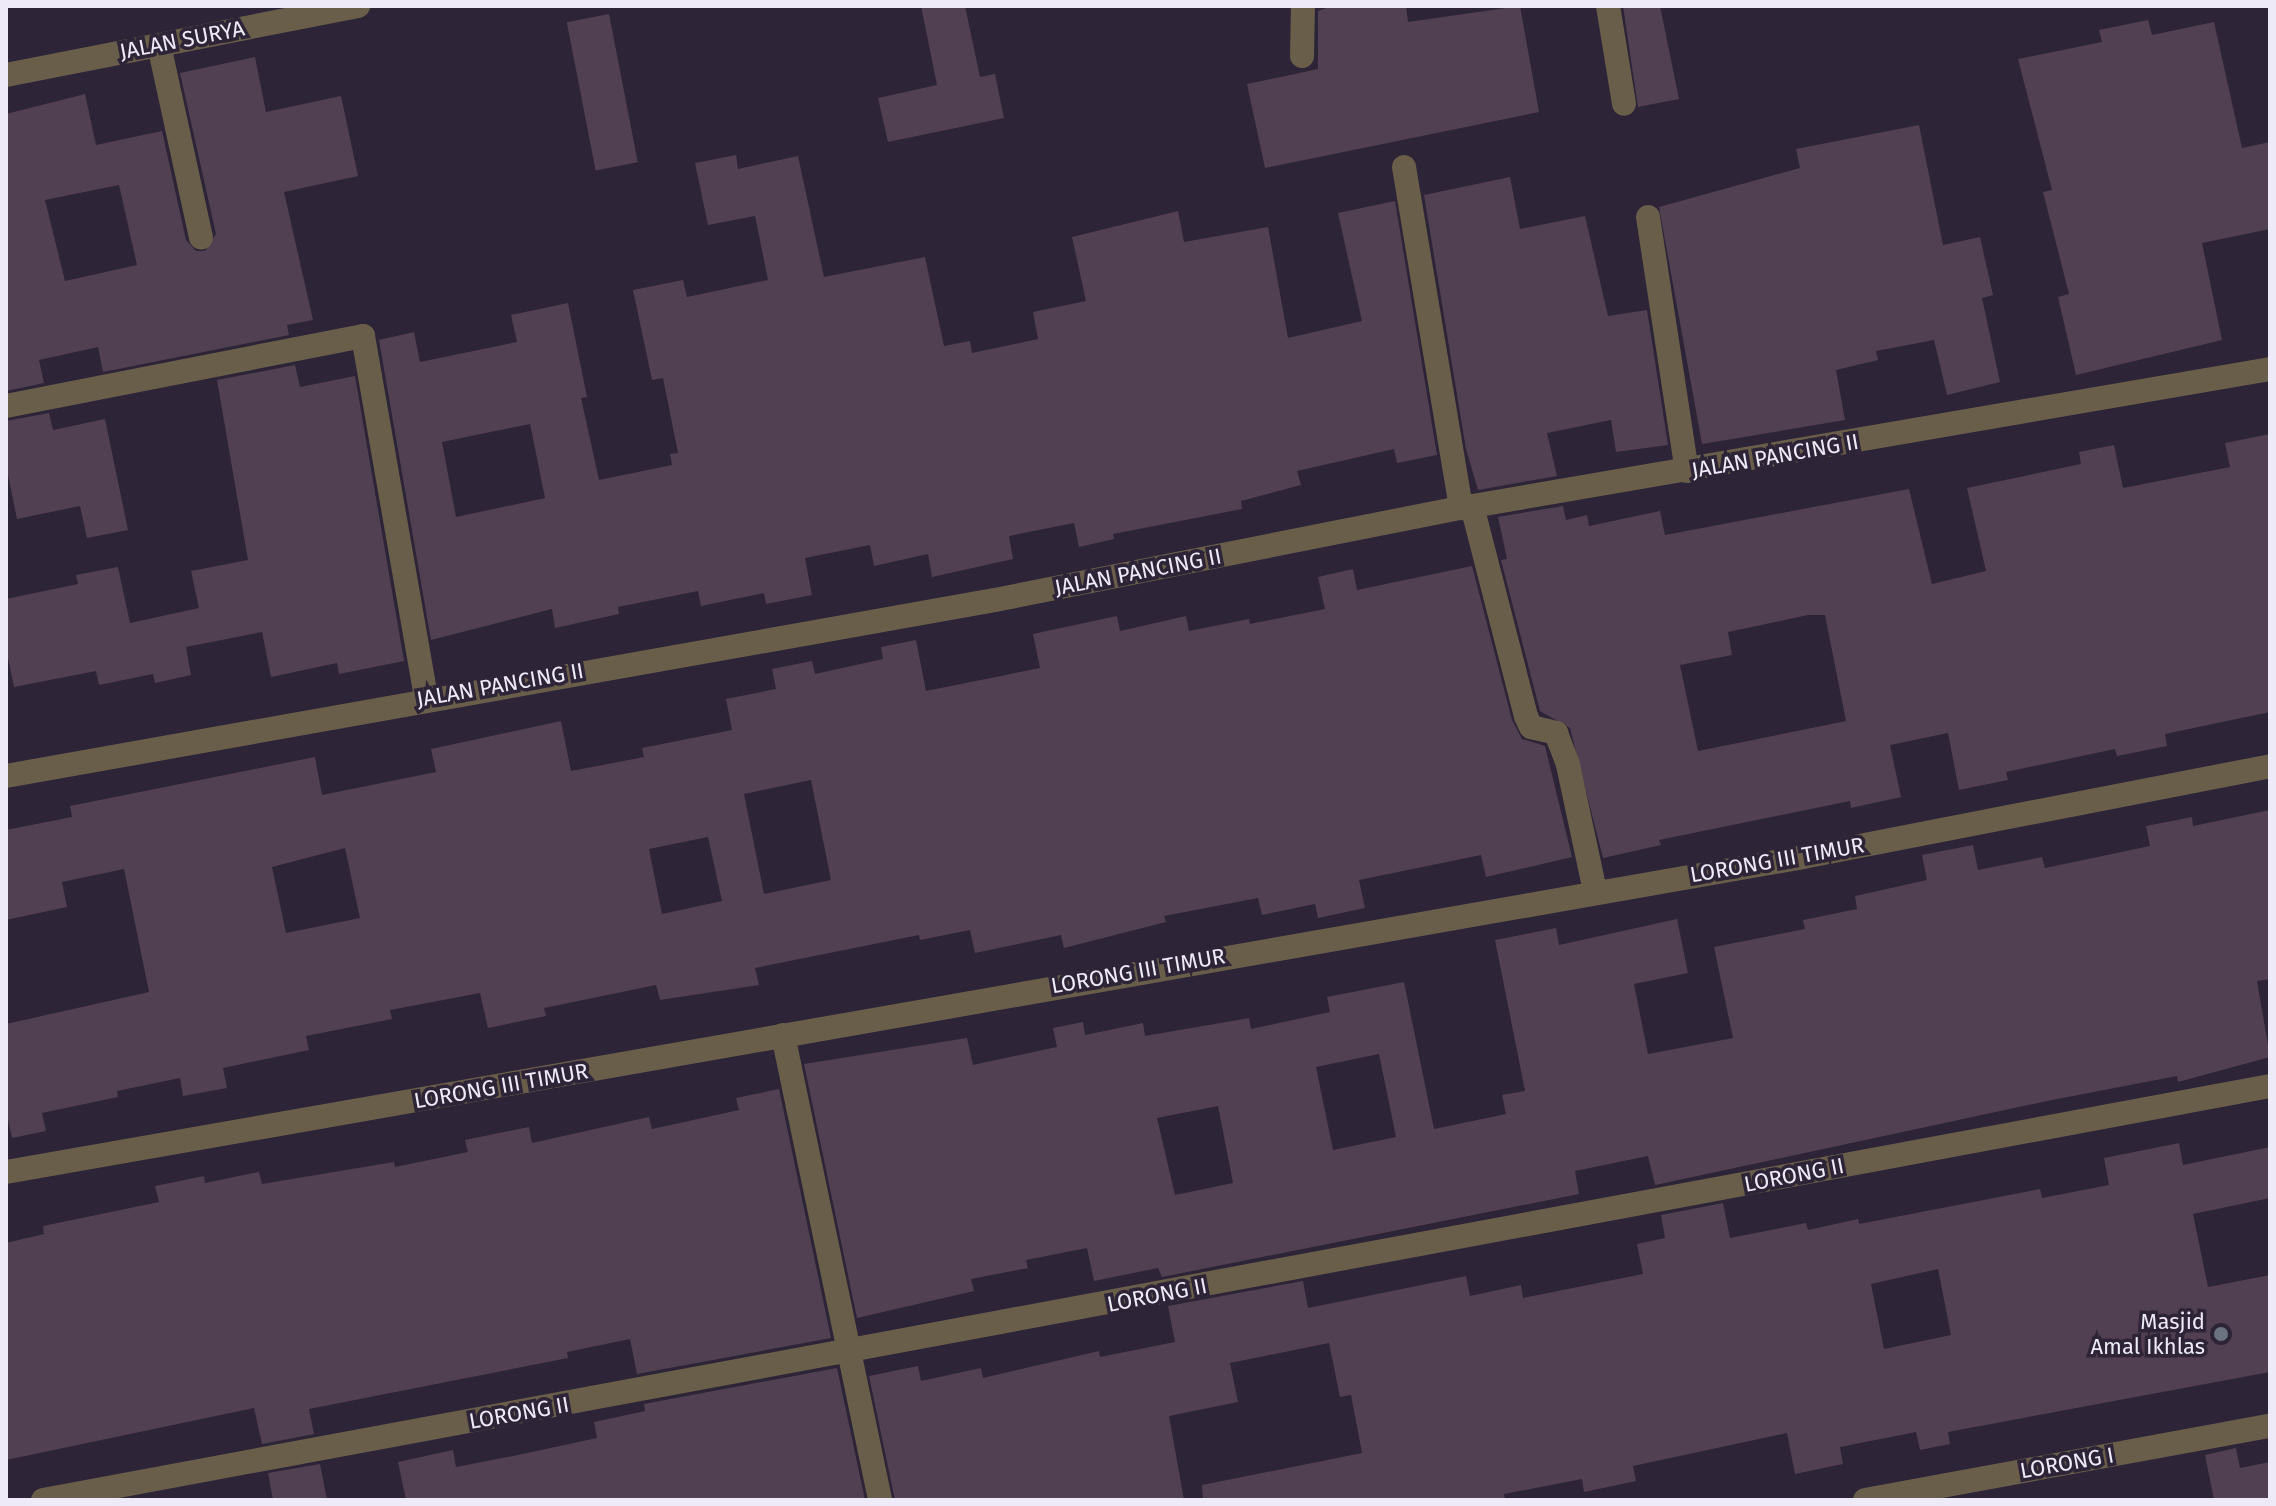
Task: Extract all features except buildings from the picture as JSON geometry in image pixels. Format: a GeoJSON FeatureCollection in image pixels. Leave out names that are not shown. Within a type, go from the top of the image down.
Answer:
{"type":"FeatureCollection","features":[{"type":"Feature","properties":{"kind":"street","name":"JALAN SURYA"},"geometry":{"type":"LineString","coordinates":[[6,75],[358,6]]}},
{"type":"Feature","properties":{"kind":"street"},"geometry":{"type":"LineString","coordinates":[[1302,56],[1303,6]]}},
{"type":"Feature","properties":{"kind":"street"},"geometry":{"type":"LineString","coordinates":[[1608,6],[1624,104]]}},
{"type":"Feature","properties":{"kind":"street"},"geometry":{"type":"LineString","coordinates":[[159,45],[201,237]]}},
{"type":"Feature","properties":{"kind":"street"},"geometry":{"type":"LineString","coordinates":[[1404,167],[1466,507],[1529,725],[1556,733],[1568,765],[1595,891]]}},
{"type":"Feature","properties":{"kind":"street"},"geometry":{"type":"LineString","coordinates":[[1648,217],[1687,471]]}},
{"type":"Feature","properties":{"kind":"street"},"geometry":{"type":"LineString","coordinates":[[6,406],[363,336],[426,698]]}},
{"type":"Feature","properties":{"kind":"street","name":"JALAN PANCING II"},"geometry":{"type":"LineString","coordinates":[[6,776],[426,698],[995,600],[1466,507],[2270,369]]}},
{"type":"Feature","properties":{"kind":"street","name":"LORONG III TIMUR"},"geometry":{"type":"LineString","coordinates":[[6,1172],[1595,891],[2270,766]]}},
{"type":"Feature","properties":{"kind":"street"},"geometry":{"type":"LineString","coordinates":[[783,1035],[880,1500]]}},
{"type":"Feature","properties":{"kind":"street","name":"LORONG II"},"geometry":{"type":"LineString","coordinates":[[43,1500],[2270,1086]]}},
{"type":"Feature","properties":{"kind":"street","name":"LORONG I"},"geometry":{"type":"LineString","coordinates":[[1865,1500],[2270,1426]]}},
{"type":"Feature","properties":{"kind":"place","name":"Masjid Amal Ikhlas"},"geometry":{"type":"Point","coordinates":[2221,1334]}}]}
